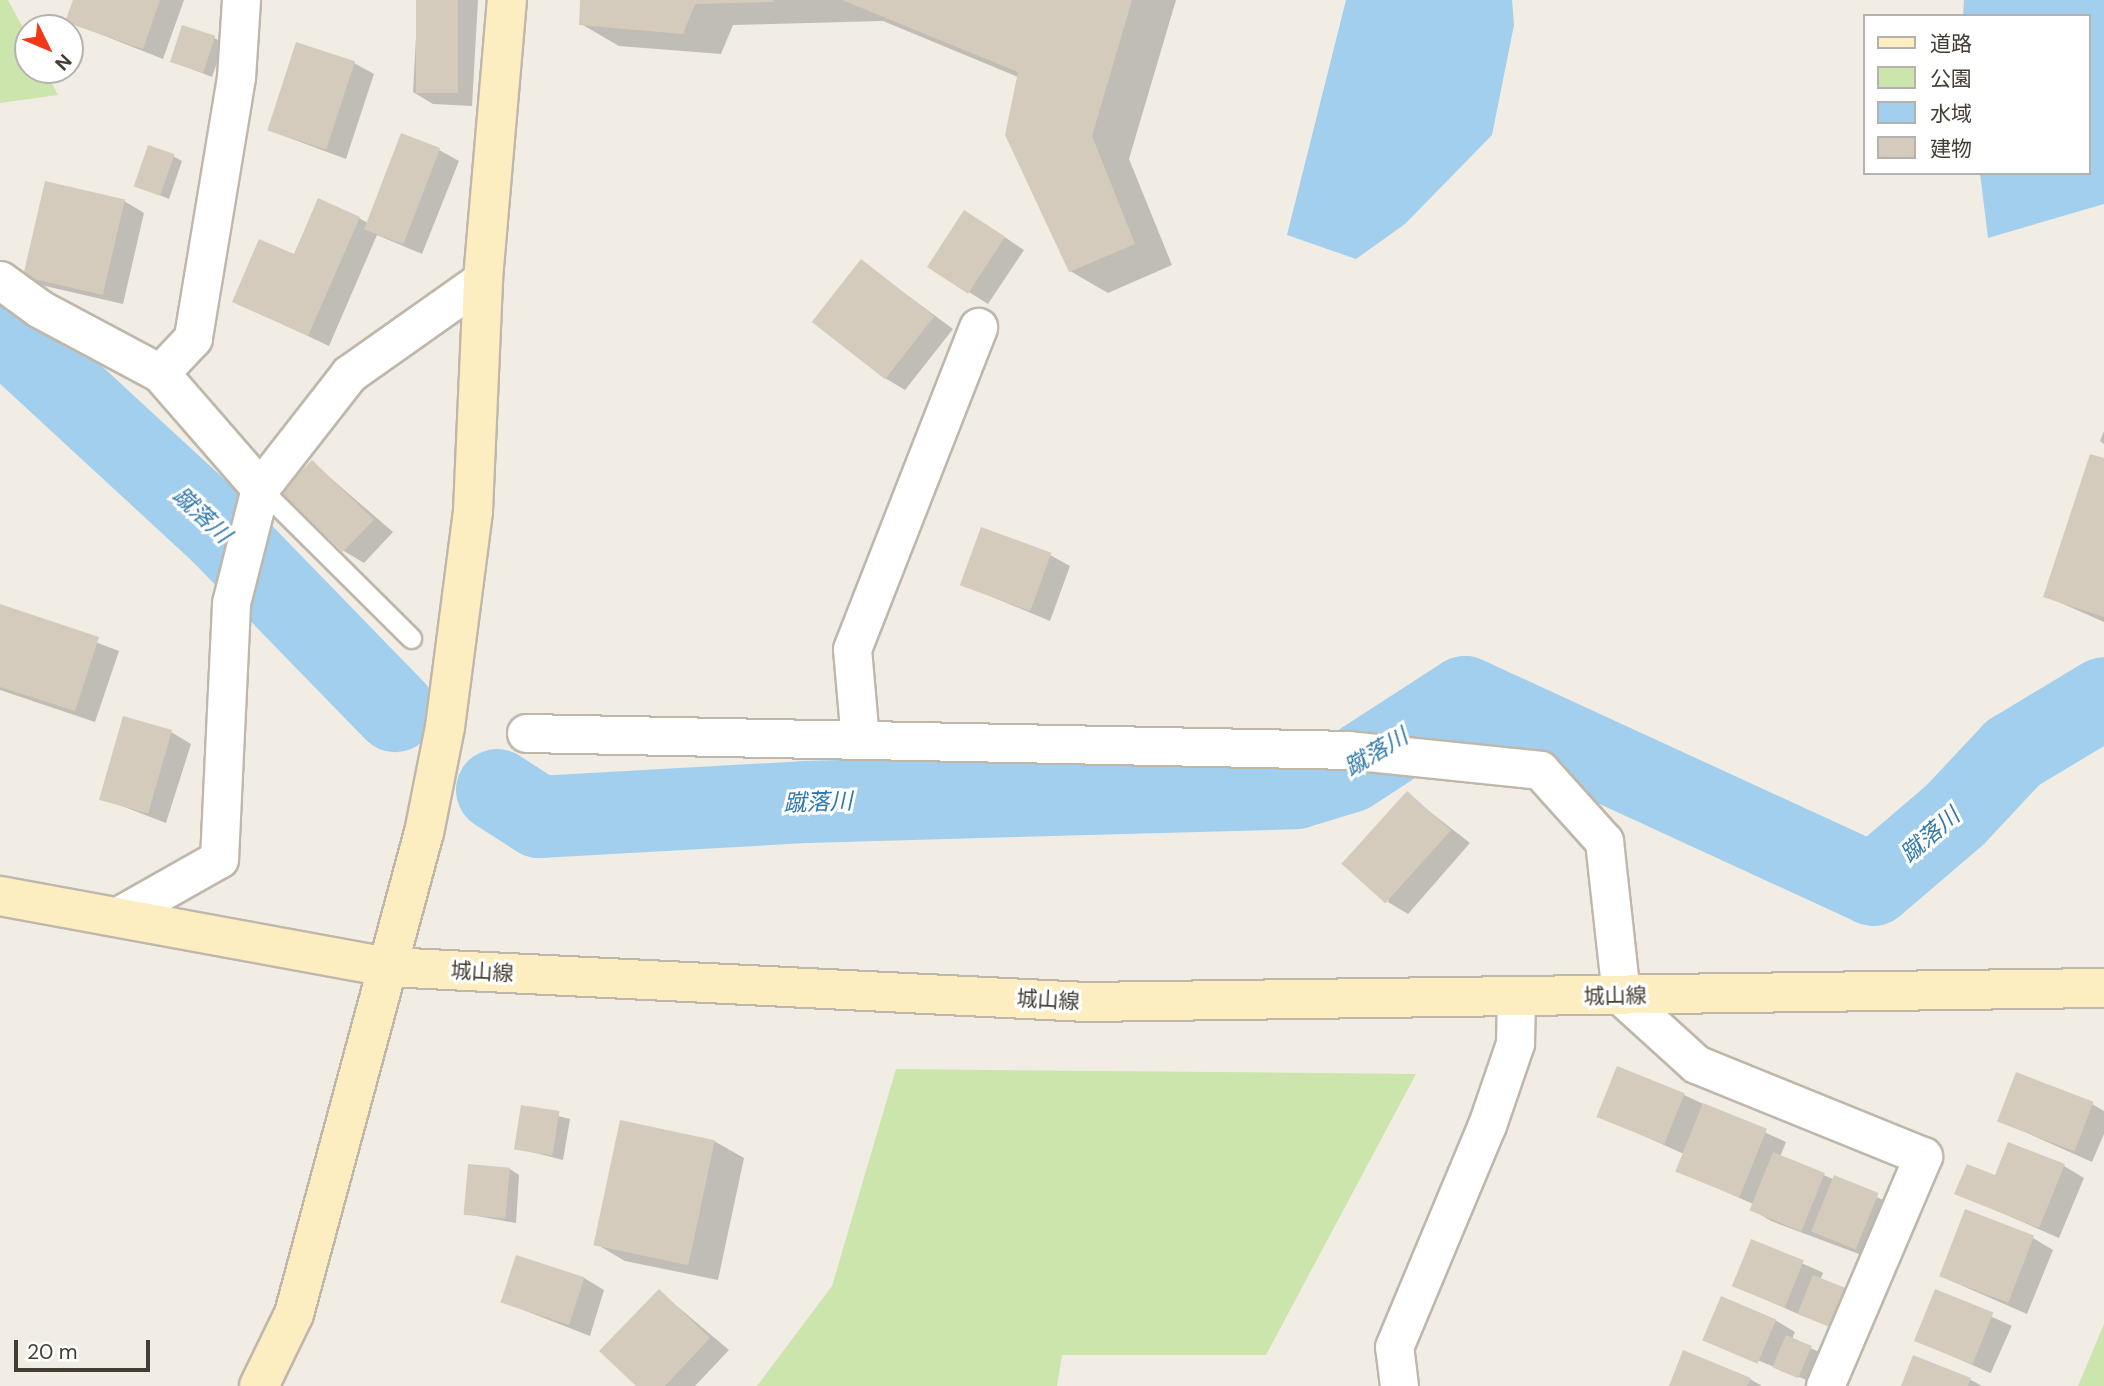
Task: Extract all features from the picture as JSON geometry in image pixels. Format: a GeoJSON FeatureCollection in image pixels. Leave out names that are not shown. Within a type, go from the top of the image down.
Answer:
{"type":"FeatureCollection","features":[{"type":"Feature","properties":{"kind":"main road"},"geometry":{"type":"LineString","coordinates":[[259,1386],[294,1314],[388,967],[444,727],[473,511],[482,279],[507,0]]}},
{"type":"Feature","properties":{"kind":"main road","name":"城山線"},"geometry":{"type":"LineString","coordinates":[[0,896],[388,967],[1085,1002],[2104,988]]}},
{"type":"Feature","properties":{"kind":"street"},"geometry":{"type":"LineString","coordinates":[[160,373],[193,338],[236,77],[241,0]]}},
{"type":"Feature","properties":{"kind":"street"},"geometry":{"type":"LineString","coordinates":[[116,917],[219,859],[231,603],[260,488],[349,374],[482,279]]}},
{"type":"Feature","properties":{"kind":"street"},"geometry":{"type":"LineString","coordinates":[[0,280],[40,309],[160,373],[260,488]]}},
{"type":"Feature","properties":{"kind":"street"},"geometry":{"type":"LineString","coordinates":[[860,740],[852,649],[978,327]]}},
{"type":"Feature","properties":{"kind":"street"},"geometry":{"type":"LineString","coordinates":[[526,733],[1348,750],[1540,770],[1604,841],[1621,996],[1696,1063],[1923,1156],[1825,1386]]}},
{"type":"Feature","properties":{"kind":"street"},"geometry":{"type":"LineString","coordinates":[[1399,1386],[1394,1347],[1487,1125],[1515,1043],[1516,997]]}},
{"type":"Feature","properties":{"kind":"lane"},"geometry":{"type":"LineString","coordinates":[[260,488],[411,638]]}},
{"type":"Feature","properties":{"kind":"green space"},"geometry":{"type":"Polygon","coordinates":[[[0,0],[8,0],[16,14],[14,84],[52,84],[58,95],[0,103],[0,0]]]}},
{"type":"Feature","properties":{"kind":"green space"},"geometry":{"type":"Polygon","coordinates":[[[896,1069],[1416,1074],[1266,1355],[1062,1355],[1057,1386],[757,1386],[832,1286],[896,1069]]]}},
{"type":"Feature","properties":{"kind":"green space"},"geometry":{"type":"Polygon","coordinates":[[[2104,1324],[2104,1386],[2078,1386],[2104,1324]]]}},
{"type":"Feature","properties":{"kind":"water"},"geometry":{"type":"Polygon","coordinates":[[[1346,0],[1512,0],[1514,25],[1492,135],[1405,224],[1356,259],[1287,235],[1346,0]]]}},
{"type":"Feature","properties":{"kind":"water"},"geometry":{"type":"Polygon","coordinates":[[[1964,0],[2104,0],[2104,204],[1988,238],[1980,175],[2090,175],[2090,14],[1963,14],[1964,0]]]}},
{"type":"Feature","properties":{"kind":"building"},"geometry":{"type":"Polygon","coordinates":[[[73,0],[160,0],[143,49],[84,29],[84,14],[68,14],[73,0]]]}},
{"type":"Feature","properties":{"kind":"building"},"geometry":{"type":"Polygon","coordinates":[[[416,0],[458,0],[458,93],[416,93],[416,0]]]}},
{"type":"Feature","properties":{"kind":"building"},"geometry":{"type":"Polygon","coordinates":[[[580,0],[774,2],[695,4],[683,34],[579,25],[580,0]]]}},
{"type":"Feature","properties":{"kind":"building"},"geometry":{"type":"Polygon","coordinates":[[[842,0],[1132,0],[1092,136],[1135,244],[1069,272],[1005,135],[1018,72],[842,0]]]}},
{"type":"Feature","properties":{"kind":"building"},"geometry":{"type":"Polygon","coordinates":[[[182,25],[215,36],[203,73],[170,62],[182,25]]]}},
{"type":"Feature","properties":{"kind":"building"},"geometry":{"type":"Polygon","coordinates":[[[296,42],[355,61],[326,150],[267,130],[296,42]]]}},
{"type":"Feature","properties":{"kind":"building"},"geometry":{"type":"Polygon","coordinates":[[[401,133],[440,148],[403,244],[364,229],[401,133]]]}},
{"type":"Feature","properties":{"kind":"building"},"geometry":{"type":"Polygon","coordinates":[[[148,145],[174,154],[160,196],[134,187],[148,145]]]}},
{"type":"Feature","properties":{"kind":"building"},"geometry":{"type":"Polygon","coordinates":[[[45,181],[125,199],[103,295],[23,276],[45,181]]]}},
{"type":"Feature","properties":{"kind":"building"},"geometry":{"type":"Polygon","coordinates":[[[318,198],[360,217],[308,336],[232,302],[259,239],[294,254],[318,198]]]}},
{"type":"Feature","properties":{"kind":"building"},"geometry":{"type":"Polygon","coordinates":[[[964,210],[1005,237],[968,294],[927,267],[964,210]]]}},
{"type":"Feature","properties":{"kind":"building"},"geometry":{"type":"Polygon","coordinates":[[[861,259],[934,316],[885,379],[812,322],[861,259]]]}},
{"type":"Feature","properties":{"kind":"building"},"geometry":{"type":"Polygon","coordinates":[[[2090,454],[2104,458],[2104,617],[2043,597],[2090,454]]]}},
{"type":"Feature","properties":{"kind":"building"},"geometry":{"type":"Polygon","coordinates":[[[312,460],[374,520],[343,552],[281,492],[312,460]]]}},
{"type":"Feature","properties":{"kind":"building"},"geometry":{"type":"Polygon","coordinates":[[[981,527],[1051,553],[1030,611],[960,585],[981,527]]]}},
{"type":"Feature","properties":{"kind":"building"},"geometry":{"type":"Polygon","coordinates":[[[0,604],[99,637],[75,711],[0,687],[0,604]]]}},
{"type":"Feature","properties":{"kind":"building"},"geometry":{"type":"Polygon","coordinates":[[[123,716],[172,730],[148,814],[99,800],[123,716]]]}},
{"type":"Feature","properties":{"kind":"building"},"geometry":{"type":"Polygon","coordinates":[[[1407,791],[1451,830],[1385,903],[1341,864],[1407,791]]]}},
{"type":"Feature","properties":{"kind":"building"},"geometry":{"type":"Polygon","coordinates":[[[1617,1066],[1685,1093],[1664,1144],[1596,1117],[1617,1066]]]}},
{"type":"Feature","properties":{"kind":"building"},"geometry":{"type":"Polygon","coordinates":[[[2016,1072],[2093,1102],[2074,1151],[1997,1121],[2016,1072]]]}},
{"type":"Feature","properties":{"kind":"building"},"geometry":{"type":"Polygon","coordinates":[[[1703,1103],[1767,1129],[1739,1197],[1675,1172],[1703,1103]]]}},
{"type":"Feature","properties":{"kind":"building"},"geometry":{"type":"Polygon","coordinates":[[[521,1105],[560,1111],[552,1156],[514,1149],[521,1105]]]}},
{"type":"Feature","properties":{"kind":"building"},"geometry":{"type":"Polygon","coordinates":[[[620,1120],[715,1140],[688,1265],[593,1245],[620,1120]]]}},
{"type":"Feature","properties":{"kind":"building"},"geometry":{"type":"Polygon","coordinates":[[[2008,1142],[2065,1164],[2039,1228],[1954,1194],[1967,1164],[1995,1175],[2008,1142]]]}},
{"type":"Feature","properties":{"kind":"building"},"geometry":{"type":"Polygon","coordinates":[[[1773,1152],[1825,1173],[1801,1231],[1749,1210],[1773,1152]]]}},
{"type":"Feature","properties":{"kind":"building"},"geometry":{"type":"Polygon","coordinates":[[[468,1164],[510,1168],[505,1218],[464,1215],[468,1164]]]}},
{"type":"Feature","properties":{"kind":"building"},"geometry":{"type":"Polygon","coordinates":[[[1834,1175],[1879,1193],[1856,1250],[1811,1232],[1834,1175]]]}},
{"type":"Feature","properties":{"kind":"building"},"geometry":{"type":"Polygon","coordinates":[[[1965,1209],[2034,1236],[2008,1303],[1939,1276],[1965,1209]]]}},
{"type":"Feature","properties":{"kind":"building"},"geometry":{"type":"Polygon","coordinates":[[[1751,1239],[1804,1260],[1785,1308],[1732,1286],[1751,1239]]]}},
{"type":"Feature","properties":{"kind":"building"},"geometry":{"type":"Polygon","coordinates":[[[516,1255],[584,1277],[569,1325],[501,1303],[516,1255]]]}},
{"type":"Feature","properties":{"kind":"building"},"geometry":{"type":"Polygon","coordinates":[[[1813,1275],[1847,1289],[1832,1328],[1797,1314],[1813,1275]]]}},
{"type":"Feature","properties":{"kind":"building"},"geometry":{"type":"Polygon","coordinates":[[[659,1289],[710,1338],[665,1386],[636,1386],[599,1351],[659,1289]]]}},
{"type":"Feature","properties":{"kind":"building"},"geometry":{"type":"Polygon","coordinates":[[[1935,1289],[1993,1313],[1972,1365],[1914,1341],[1935,1289]]]}},
{"type":"Feature","properties":{"kind":"building"},"geometry":{"type":"Polygon","coordinates":[[[1721,1296],[1776,1319],[1757,1364],[1702,1340],[1721,1296]]]}},
{"type":"Feature","properties":{"kind":"building"},"geometry":{"type":"Polygon","coordinates":[[[1786,1335],[1812,1346],[1798,1378],[1772,1367],[1786,1335]]]}},
{"type":"Feature","properties":{"kind":"building"},"geometry":{"type":"Polygon","coordinates":[[[1683,1350],[1751,1378],[1747,1386],[1669,1386],[1683,1350]]]}},
{"type":"Feature","properties":{"kind":"building"},"geometry":{"type":"Polygon","coordinates":[[[1913,1355],[1971,1378],[1968,1386],[1901,1386],[1913,1355]]]}},
{"type":"Feature","properties":{"kind":"waterway","name":"蹴落川"},"geometry":{"type":"LineString","coordinates":[[0,328],[221,532],[395,711]]}},
{"type":"Feature","properties":{"kind":"waterway","name":"蹴落川"},"geometry":{"type":"LineString","coordinates":[[497,790],[539,817],[805,802],[1296,788],[1349,772],[1465,697],[1873,885],[1955,815],[2013,753],[2104,698]]}}]}
